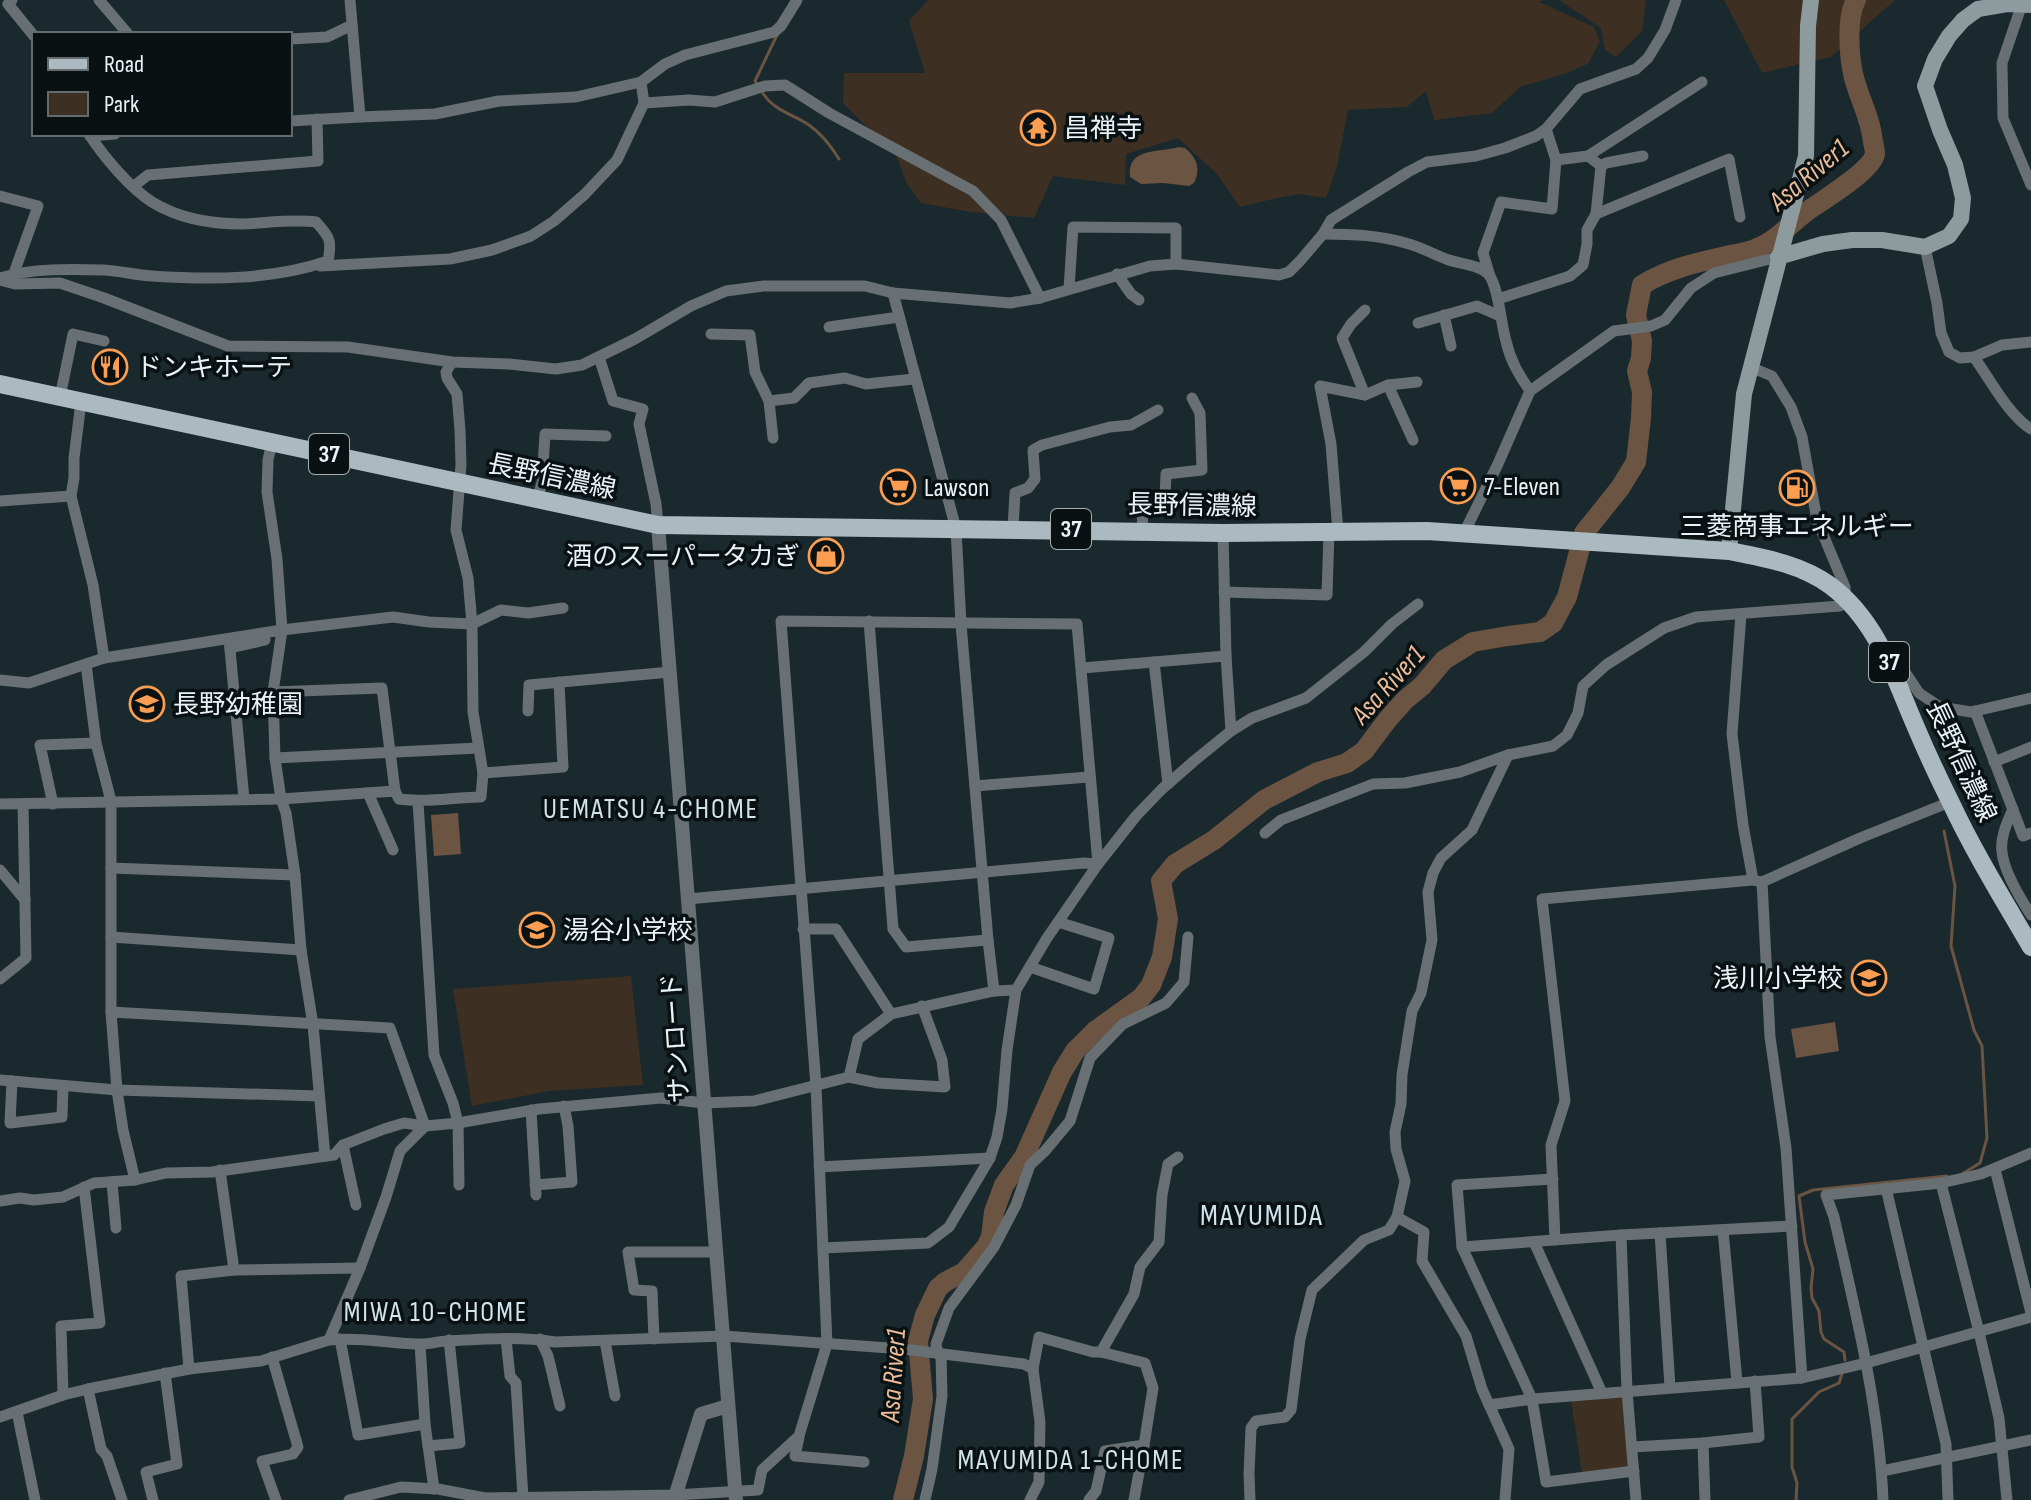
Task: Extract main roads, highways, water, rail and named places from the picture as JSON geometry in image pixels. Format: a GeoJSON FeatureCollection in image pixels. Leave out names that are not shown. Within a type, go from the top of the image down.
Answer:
{"type":"FeatureCollection","features":[{"type":"Feature","properties":{"kind":"main road"},"geometry":{"type":"LineString","coordinates":[[1729,551],[1744,394],[1806,156],[1811,0]]}},
{"type":"Feature","properties":{"kind":"main road"},"geometry":{"type":"LineString","coordinates":[[1780,252],[1852,240],[1882,240],[1925,247],[1949,236],[1961,219],[1963,198],[1955,165],[1925,86],[1935,59],[1963,20],[1978,9],[2026,4]]}},
{"type":"Feature","properties":{"kind":"main road","name":"長野信濃線"},"geometry":{"type":"LineString","coordinates":[[0,384],[658,525],[1223,533],[1427,531],[1729,551],[1777,560],[1817,576],[1857,609],[1875,635],[1950,802],[1999,894],[2031,945]]}},
{"type":"Feature","properties":{"kind":"waterway","name":"Asa River1"},"geometry":{"type":"LineString","coordinates":[[903,1500],[923,1399],[918,1341],[925,1315],[938,1288],[964,1272],[986,1247],[1004,1185],[1024,1157],[1062,1072],[1075,1051],[1095,1031],[1141,998],[1151,985],[1162,957],[1168,919],[1161,881],[1175,864],[1214,840],[1264,800],[1318,772],[1347,763],[1364,751],[1388,719],[1444,660],[1473,642],[1540,632],[1553,623],[1567,597],[1584,533],[1620,488],[1636,462],[1642,392],[1637,371],[1642,341],[1636,315],[1642,285],[1680,268],[1764,245],[1872,161],[1875,154],[1872,134],[1851,60],[1849,38],[1856,0]]}},
{"type":"Feature","properties":{"kind":"waterway"},"geometry":{"type":"LineString","coordinates":[[758,86],[755,81],[777,35]]}},
{"type":"Feature","properties":{"kind":"waterway"},"geometry":{"type":"LineString","coordinates":[[762,92],[778,108],[818,132],[839,159]]}},
{"type":"Feature","properties":{"kind":"waterway"},"geometry":{"type":"LineString","coordinates":[[1944,831],[1955,886],[1951,946],[1974,1030],[1982,1046],[1987,1138],[1980,1163],[1962,1174]]}},
{"type":"Feature","properties":{"kind":"waterway"},"geometry":{"type":"LineString","coordinates":[[1845,1360],[1844,1352],[1824,1339],[1821,1332],[1819,1311],[1812,1298],[1813,1269],[1805,1242],[1799,1196],[1813,1190],[1947,1176]]}},
{"type":"Feature","properties":{"kind":"waterway"},"geometry":{"type":"LineString","coordinates":[[1796,1500],[1792,1419],[1819,1392],[1839,1383],[1842,1374]]}},
{"type":"Feature","properties":{"kind":"place","name":"昌禅寺"},"geometry":{"type":"Point","coordinates":[1038,128]}},
{"type":"Feature","properties":{"kind":"place","name":"ドンキホーテ"},"geometry":{"type":"Point","coordinates":[110,367]}},
{"type":"Feature","properties":{"kind":"place","name":"7-Eleven"},"geometry":{"type":"Point","coordinates":[1458,486]}},
{"type":"Feature","properties":{"kind":"place","name":"Lawson"},"geometry":{"type":"Point","coordinates":[898,487]}},
{"type":"Feature","properties":{"kind":"place","name":"三菱商事エネルギー"},"geometry":{"type":"Point","coordinates":[1797,488]}},
{"type":"Feature","properties":{"kind":"place","name":"酒のスーパータカぎ"},"geometry":{"type":"Point","coordinates":[826,556]}},
{"type":"Feature","properties":{"kind":"place","name":"長野幼稚園"},"geometry":{"type":"Point","coordinates":[147,704]}},
{"type":"Feature","properties":{"kind":"place","name":"湯谷小学校"},"geometry":{"type":"Point","coordinates":[537,930]}},
{"type":"Feature","properties":{"kind":"place","name":"浅川小学校"},"geometry":{"type":"Point","coordinates":[1869,978]}},
{"type":"Feature","properties":{"kind":"district","name":"UEMATSU 4-CHOME"},"geometry":{"type":"Point","coordinates":[651,808]}},
{"type":"Feature","properties":{"kind":"district","name":"MAYUMIDA"},"geometry":{"type":"Point","coordinates":[1262,1215]}},
{"type":"Feature","properties":{"kind":"district","name":"MIWA 10-CHOME"},"geometry":{"type":"Point","coordinates":[436,1311]}},
{"type":"Feature","properties":{"kind":"district","name":"MAYUMIDA 1-CHOME"},"geometry":{"type":"Point","coordinates":[1071,1459]}}]}
